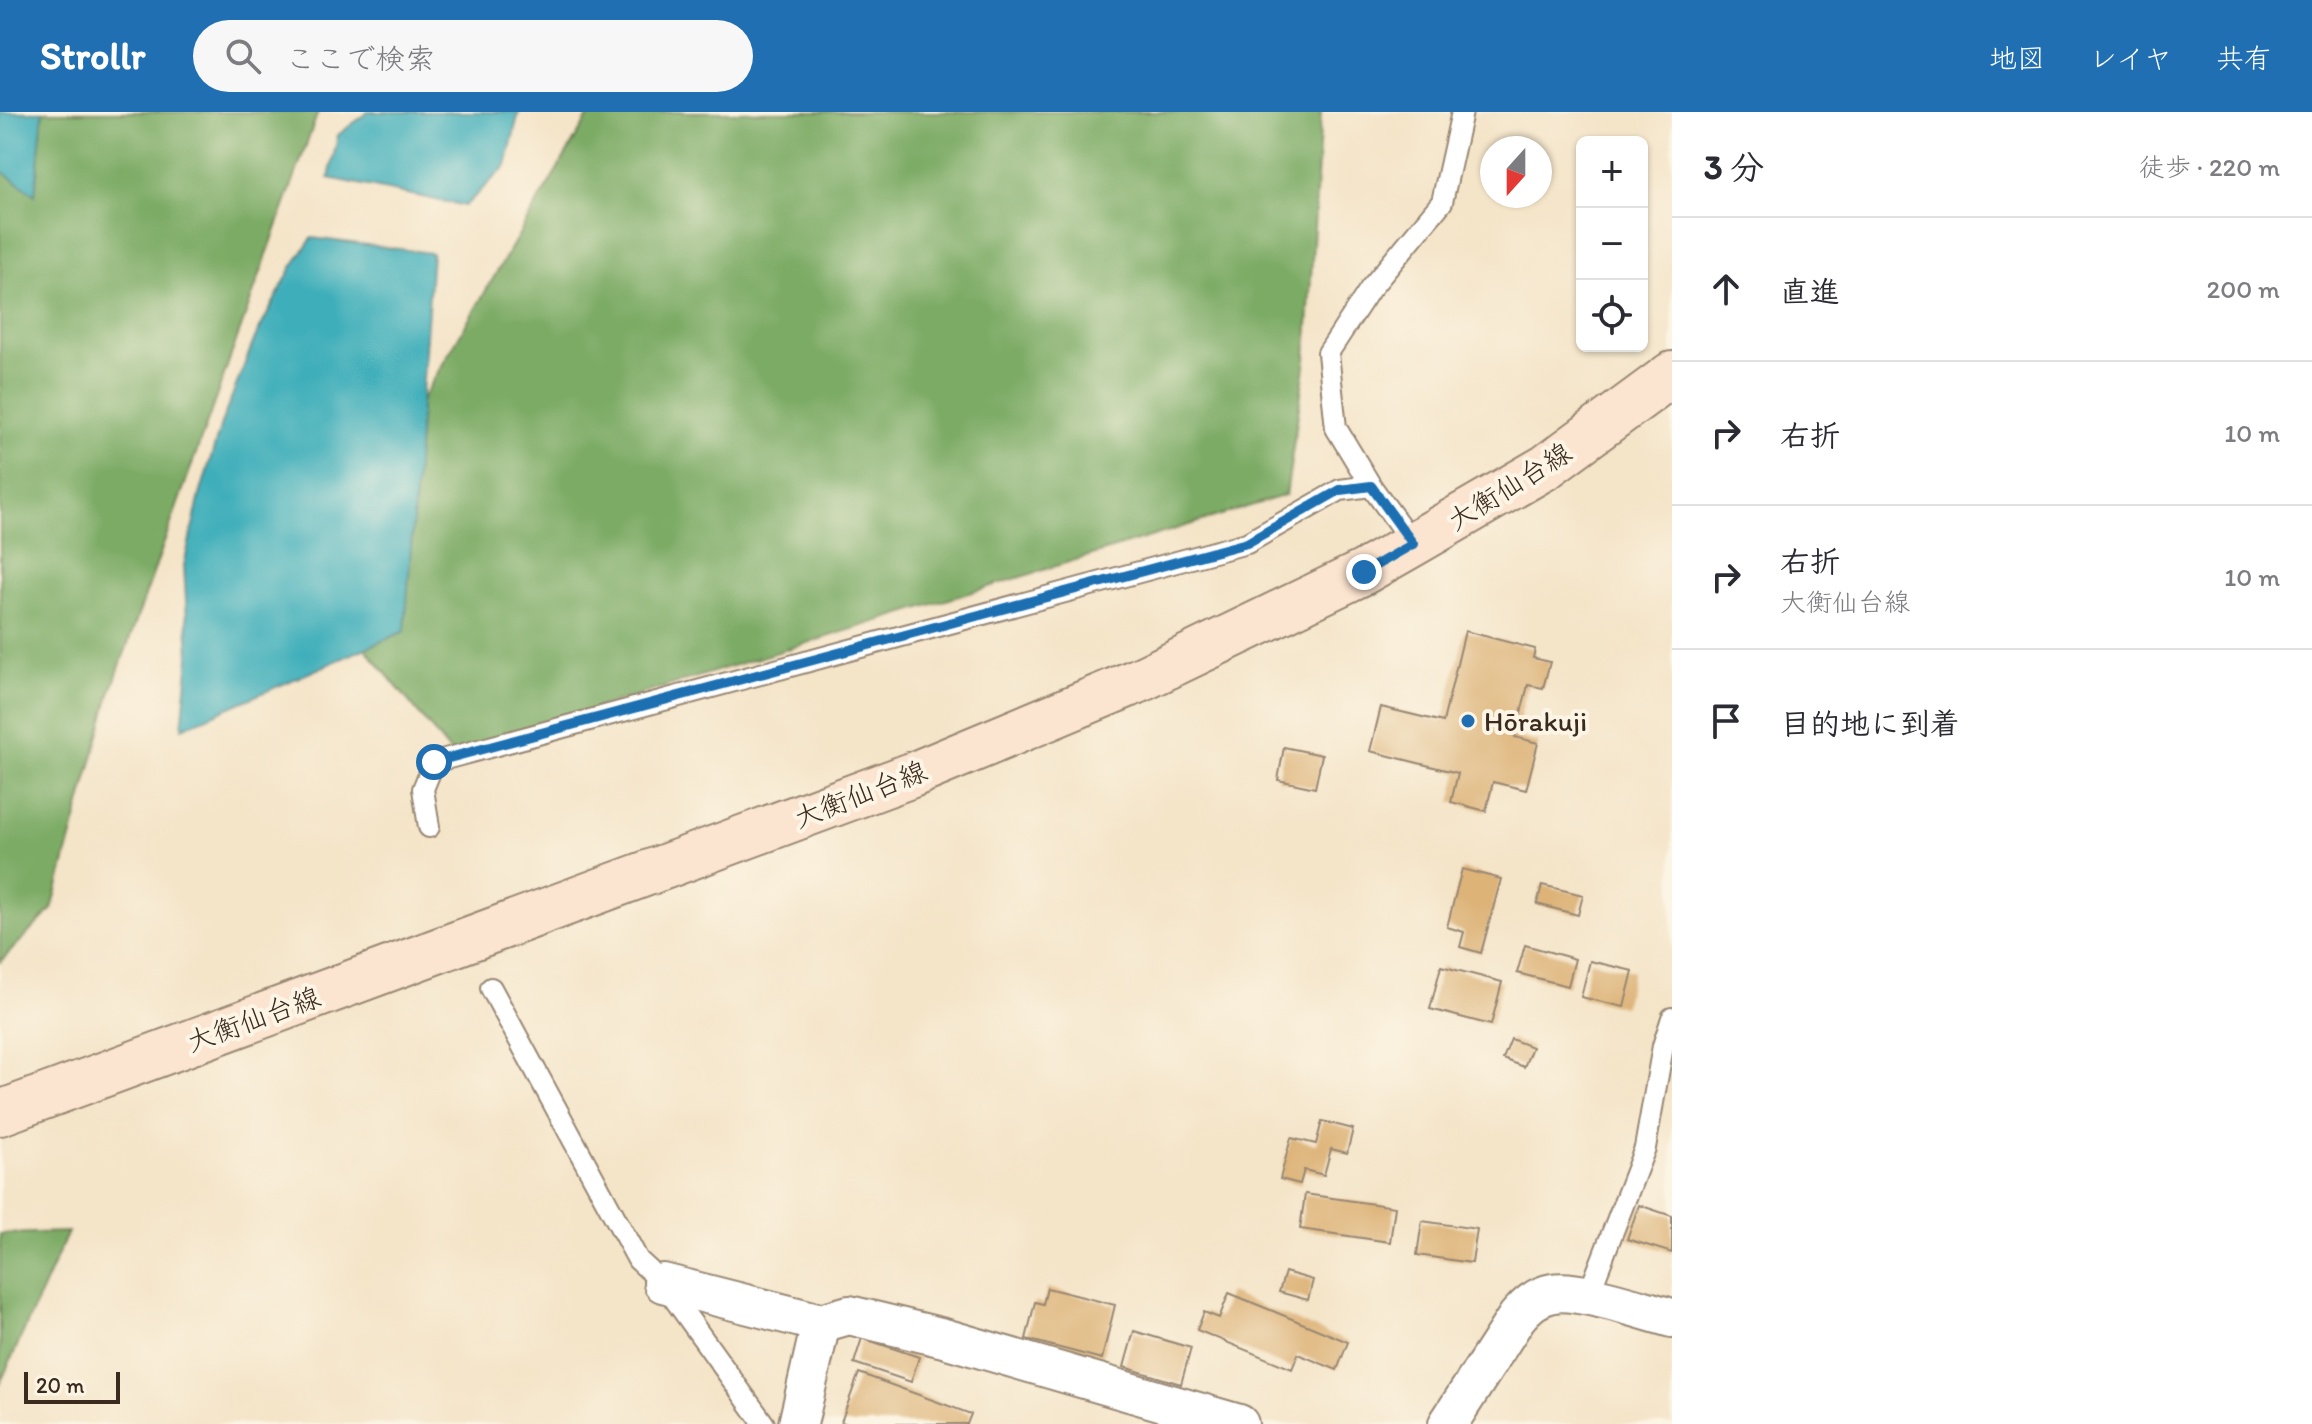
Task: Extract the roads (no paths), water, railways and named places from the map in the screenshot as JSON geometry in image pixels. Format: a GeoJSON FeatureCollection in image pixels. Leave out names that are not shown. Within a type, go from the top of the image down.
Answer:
{"type":"FeatureCollection","features":[{"type":"Feature","properties":{"kind":"main road","name":"大衡仙台線"},"geometry":{"type":"LineString","coordinates":[[0,1113],[912,775],[1142,679],[1364,572],[1413,544],[1546,467],[1672,374]]}},
{"type":"Feature","properties":{"kind":"street"},"geometry":{"type":"LineString","coordinates":[[663,1283],[821,1323],[849,1315],[944,1338],[1239,1424]]}},
{"type":"Feature","properties":{"kind":"street"},"geometry":{"type":"LineString","coordinates":[[1448,1424],[1527,1304],[1555,1292],[1588,1296],[1672,1318]]}},
{"type":"Feature","properties":{"kind":"street"},"geometry":{"type":"LineString","coordinates":[[798,1424],[821,1323]]}},
{"type":"Feature","properties":{"kind":"lane"},"geometry":{"type":"LineString","coordinates":[[1413,544],[1371,486],[1336,428],[1328,353],[1370,289],[1442,202],[1462,112]]}},
{"type":"Feature","properties":{"kind":"lane"},"geometry":{"type":"LineString","coordinates":[[429,827],[423,789],[434,762],[1247,543],[1340,490],[1371,486]]}},
{"type":"Feature","properties":{"kind":"lane"},"geometry":{"type":"LineString","coordinates":[[491,988],[638,1260],[663,1283],[764,1424]]}},
{"type":"Feature","properties":{"kind":"lane"},"geometry":{"type":"LineString","coordinates":[[1588,1296],[1645,1148],[1663,1046],[1672,1018]]}},
{"type":"Feature","properties":{"kind":"water"},"geometry":{"type":"Polygon","coordinates":[[[0,112],[43,112],[35,195],[0,170],[0,112]]]}},
{"type":"Feature","properties":{"kind":"water"},"geometry":{"type":"Polygon","coordinates":[[[368,112],[519,112],[506,166],[465,206],[329,178],[338,135],[368,112]]]}},
{"type":"Feature","properties":{"kind":"water"},"geometry":{"type":"Polygon","coordinates":[[[312,238],[432,253],[405,631],[182,728],[189,657],[184,565],[200,495],[221,424],[255,338],[292,267],[312,238]]]}},
{"type":"Feature","properties":{"kind":"place","name":"Hōrakuji"},"geometry":{"type":"Point","coordinates":[1468,721]}}]}
